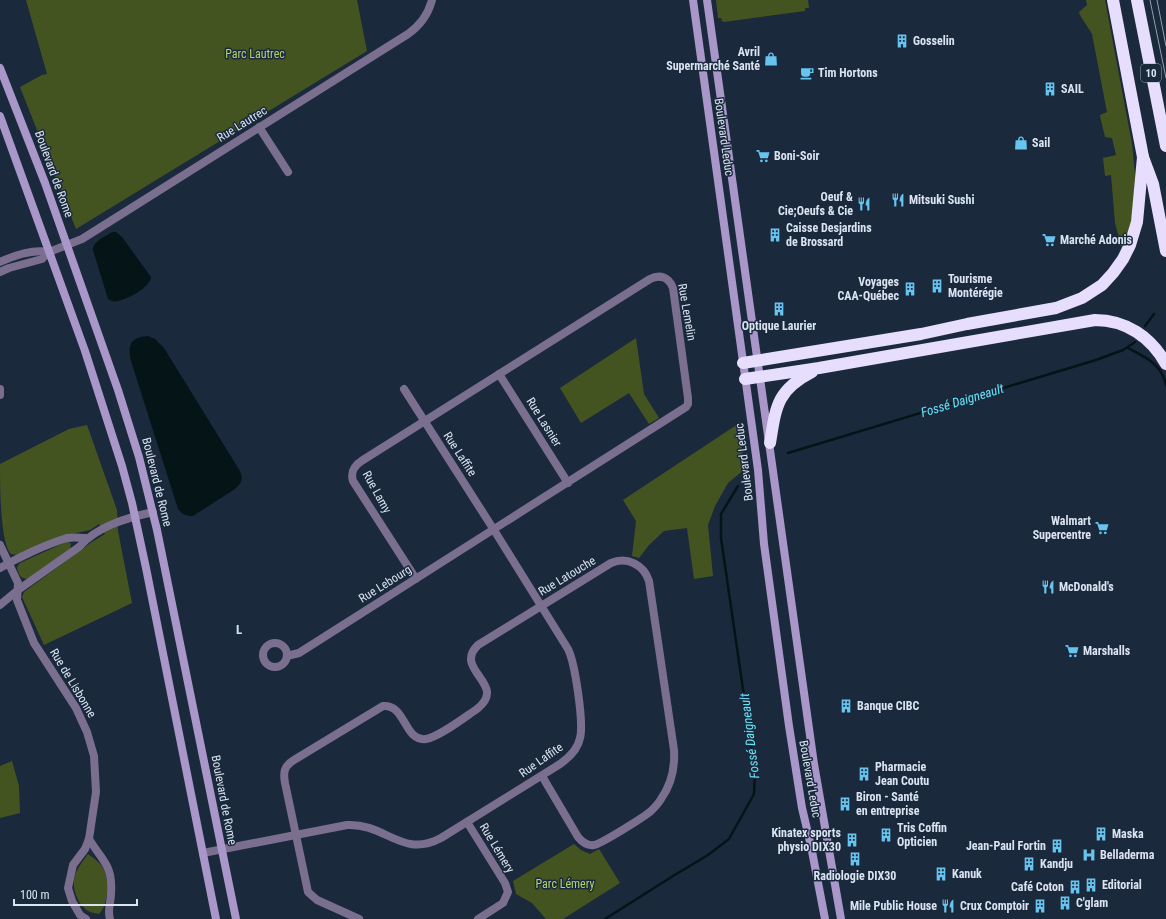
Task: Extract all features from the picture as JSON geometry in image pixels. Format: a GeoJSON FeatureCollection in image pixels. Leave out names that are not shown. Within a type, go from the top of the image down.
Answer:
{"type":"FeatureCollection","features":[{"type":"Feature","properties":{"kind":"highway"},"geometry":{"type":"LineString","coordinates":[[1113,0],[1143,157],[1152,184],[1166,251]]}},
{"type":"Feature","properties":{"kind":"highway","name":"10"},"geometry":{"type":"LineString","coordinates":[[1137,0],[1166,146]]}},
{"type":"Feature","properties":{"kind":"highway"},"geometry":{"type":"LineString","coordinates":[[743,363],[921,334],[1056,308],[1082,298],[1105,282],[1119,266],[1127,252],[1137,222],[1143,157]]}},
{"type":"Feature","properties":{"kind":"highway"},"geometry":{"type":"LineString","coordinates":[[745,379],[819,368],[1095,320],[1116,323],[1140,333],[1155,347],[1166,364]]}},
{"type":"Feature","properties":{"kind":"highway"},"geometry":{"type":"LineString","coordinates":[[770,443],[776,409],[784,393],[796,381],[819,368]]}},
{"type":"Feature","properties":{"kind":"street","name":"Rue Lautrec"},"geometry":{"type":"LineString","coordinates":[[0,272],[42,259],[49,252],[82,239],[412,31],[421,24],[426,17],[432,0]]}},
{"type":"Feature","properties":{"kind":"street","name":"Boulevard Leduc"},"geometry":{"type":"LineString","coordinates":[[693,0],[758,470],[765,554],[789,726],[802,808],[825,919]]}},
{"type":"Feature","properties":{"kind":"street","name":"Boulevard Leduc"},"geometry":{"type":"LineString","coordinates":[[707,0],[816,779],[841,919]]}},
{"type":"Feature","properties":{"kind":"street","name":"Boulevard de Rome"},"geometry":{"type":"LineString","coordinates":[[0,68],[36,158],[68,245],[130,426],[145,477],[236,919]]}},
{"type":"Feature","properties":{"kind":"street"},"geometry":{"type":"LineString","coordinates":[[0,116],[108,421],[122,466],[135,516],[216,919]]}},
{"type":"Feature","properties":{"kind":"street"},"geometry":{"type":"LineString","coordinates":[[259,127],[288,172]]}},
{"type":"Feature","properties":{"kind":"street","name":"Rue Lautrec"},"geometry":{"type":"LineString","coordinates":[[0,262],[15,256],[39,250],[49,252]]}},
{"type":"Feature","properties":{"kind":"street","name":"Rue Lemelin"},"geometry":{"type":"LineString","coordinates":[[424,421],[650,279],[656,276],[663,276],[672,284],[688,398],[687,405],[681,411],[494,530]]}},
{"type":"Feature","properties":{"kind":"street","name":"Rue Lasnier"},"geometry":{"type":"LineString","coordinates":[[499,374],[568,482]]}},
{"type":"Feature","properties":{"kind":"street"},"geometry":{"type":"LineString","coordinates":[[0,388],[0,395]]}},
{"type":"Feature","properties":{"kind":"street","name":"Rue Laffite"},"geometry":{"type":"LineString","coordinates":[[203,853],[341,826],[354,825],[372,828],[406,844],[423,845],[435,841],[542,776],[574,752],[580,738],[581,725],[571,657],[566,644],[404,389]]}},
{"type":"Feature","properties":{"kind":"street","name":"Rue Lamy"},"geometry":{"type":"LineString","coordinates":[[416,579],[353,480],[352,476],[355,467],[360,462],[424,421]]}},
{"type":"Feature","properties":{"kind":"street"},"geometry":{"type":"LineString","coordinates":[[0,604],[79,547],[86,538],[116,522],[153,512]]}},
{"type":"Feature","properties":{"kind":"street","name":"Rue Lebourg"},"geometry":{"type":"LineString","coordinates":[[287,656],[299,653],[494,530]]}},
{"type":"Feature","properties":{"kind":"street"},"geometry":{"type":"LineString","coordinates":[[0,568],[8,563],[68,538],[86,538]]}},
{"type":"Feature","properties":{"kind":"street","name":"Rue de Lisbonne"},"geometry":{"type":"LineString","coordinates":[[0,545],[18,583],[17,600],[34,643],[76,708],[89,739],[94,756],[96,781],[95,804],[89,839],[85,849],[74,866],[68,888],[72,901],[80,915],[86,919]]}},
{"type":"Feature","properties":{"kind":"street","name":"Rue Latouche"},"geometry":{"type":"LineString","coordinates":[[295,835],[284,777],[285,768],[290,763],[373,710],[383,706],[390,706],[396,709],[410,731],[416,736],[425,739],[435,736],[477,710],[482,706],[487,698],[486,688],[472,664],[471,656],[478,645],[614,562],[620,560],[630,561],[643,568],[649,581],[674,750],[675,761],[670,782],[659,803],[648,813],[600,843],[593,845],[584,843],[578,837],[542,776]]}},
{"type":"Feature","properties":{"kind":"street","name":"Rue Lémery"},"geometry":{"type":"LineString","coordinates":[[467,822],[505,883],[508,892],[503,903],[478,919]]}},
{"type":"Feature","properties":{"kind":"street"},"geometry":{"type":"LineString","coordinates":[[295,835],[308,892],[317,900],[359,919]]}},
{"type":"Feature","properties":{"kind":"street"},"geometry":{"type":"LineString","coordinates":[[89,839],[106,862],[111,875],[112,885],[109,908],[110,919]]}},
{"type":"Feature","properties":{"kind":"green space","name":"Parc Lautrec"},"geometry":{"type":"Polygon","coordinates":[[[26,0],[357,0],[367,51],[76,229],[20,87],[42,75],[47,74],[26,0]]]}},
{"type":"Feature","properties":{"kind":"green space"},"geometry":{"type":"Polygon","coordinates":[[[716,0],[808,0],[809,8],[805,8],[805,11],[724,22],[721,18],[718,18],[716,0]]]}},
{"type":"Feature","properties":{"kind":"green space"},"geometry":{"type":"Polygon","coordinates":[[[1086,0],[1105,0],[1132,144],[1135,174],[1134,202],[1131,226],[1122,249],[1115,223],[1111,175],[1105,176],[1103,158],[1116,155],[1112,138],[1105,137],[1100,116],[1107,112],[1092,34],[1079,12],[1087,5],[1086,0]]]}},
{"type":"Feature","properties":{"kind":"green space"},"geometry":{"type":"Polygon","coordinates":[[[636,338],[644,394],[659,418],[649,424],[629,393],[581,423],[560,388],[636,338]]]}},
{"type":"Feature","properties":{"kind":"green space"},"geometry":{"type":"Polygon","coordinates":[[[738,424],[745,469],[728,483],[715,506],[708,525],[713,576],[694,579],[687,528],[664,531],[649,545],[639,558],[632,556],[636,521],[623,500],[738,424]]]}},
{"type":"Feature","properties":{"kind":"green space"},"geometry":{"type":"Polygon","coordinates":[[[87,425],[117,510],[118,531],[132,603],[44,645],[22,597],[24,592],[105,534],[99,524],[90,530],[67,535],[18,555],[11,554],[7,548],[3,526],[0,464],[69,429],[87,425]]]}},
{"type":"Feature","properties":{"kind":"green space"},"geometry":{"type":"Polygon","coordinates":[[[66,542],[71,544],[70,549],[29,578],[26,579],[21,577],[17,568],[20,563],[66,542]]]}},
{"type":"Feature","properties":{"kind":"green space"},"geometry":{"type":"Polygon","coordinates":[[[12,761],[19,786],[20,813],[0,818],[0,766],[12,761]]]}},
{"type":"Feature","properties":{"kind":"green space","name":"Parc Lémery"},"geometry":{"type":"Polygon","coordinates":[[[574,844],[581,850],[590,854],[599,849],[620,883],[563,919],[546,919],[532,903],[516,894],[513,881],[574,844]]]}},
{"type":"Feature","properties":{"kind":"green space"},"geometry":{"type":"Polygon","coordinates":[[[88,854],[102,867],[106,877],[106,900],[99,914],[91,912],[82,906],[76,896],[74,886],[76,873],[88,854]]]}},
{"type":"Feature","properties":{"kind":"shaded area"},"geometry":{"type":"Polygon","coordinates":[[[112,232],[116,232],[122,237],[151,277],[150,281],[143,289],[127,298],[115,301],[108,299],[93,250],[97,242],[112,232]]]}},
{"type":"Feature","properties":{"kind":"shaded area"},"geometry":{"type":"Polygon","coordinates":[[[148,336],[155,339],[164,348],[241,474],[242,479],[235,489],[193,516],[185,515],[178,509],[131,361],[130,346],[132,342],[138,338],[148,336]]]}},
{"type":"Feature","properties":{"kind":"waterway","name":"Fossé Daigneault"},"geometry":{"type":"LineString","coordinates":[[1145,326],[1154,314]]}},
{"type":"Feature","properties":{"kind":"waterway","name":"Fossé Daigneault"},"geometry":{"type":"LineString","coordinates":[[788,453],[1096,360],[1123,350],[1135,342]]}},
{"type":"Feature","properties":{"kind":"waterway"},"geometry":{"type":"LineString","coordinates":[[1128,348],[1157,366],[1166,385]]}},
{"type":"Feature","properties":{"kind":"waterway","name":"Fossé Daigneault"},"geometry":{"type":"LineString","coordinates":[[605,919],[708,855],[729,839],[754,794],[755,772],[721,538],[721,514],[738,486]]}},
{"type":"Feature","properties":{"kind":"tram line"},"geometry":{"type":"LineString","coordinates":[[1150,0],[1166,78]]}},
{"type":"Feature","properties":{"kind":"tram line"},"geometry":{"type":"LineString","coordinates":[[1157,0],[1166,46]]}},
{"type":"Feature","properties":{"kind":"place","name":"Gosselin"},"geometry":{"type":"Point","coordinates":[902,41]}},
{"type":"Feature","properties":{"kind":"place","name":"Avril Supermarché Santé"},"geometry":{"type":"Point","coordinates":[771,59]}},
{"type":"Feature","properties":{"kind":"place","name":"Tim Hortons"},"geometry":{"type":"Point","coordinates":[807,73]}},
{"type":"Feature","properties":{"kind":"place","name":"SAIL"},"geometry":{"type":"Point","coordinates":[1050,89]}},
{"type":"Feature","properties":{"kind":"place","name":"Sail"},"geometry":{"type":"Point","coordinates":[1021,143]}},
{"type":"Feature","properties":{"kind":"place","name":"Boni-Soir"},"geometry":{"type":"Point","coordinates":[763,156]}},
{"type":"Feature","properties":{"kind":"place","name":"Mitsuki Sushi"},"geometry":{"type":"Point","coordinates":[898,200]}},
{"type":"Feature","properties":{"kind":"place","name":"Oeuf & Cie;Oeufs & Cie"},"geometry":{"type":"Point","coordinates":[864,204]}},
{"type":"Feature","properties":{"kind":"place","name":"Caisse Desjardins de Brossard"},"geometry":{"type":"Point","coordinates":[775,235]}},
{"type":"Feature","properties":{"kind":"place","name":"Marché Adonis"},"geometry":{"type":"Point","coordinates":[1049,240]}},
{"type":"Feature","properties":{"kind":"place","name":"Tourisme Montérégie"},"geometry":{"type":"Point","coordinates":[937,286]}},
{"type":"Feature","properties":{"kind":"place","name":"Voyages CAA-Québec"},"geometry":{"type":"Point","coordinates":[910,289]}},
{"type":"Feature","properties":{"kind":"place","name":"Optique Laurier"},"geometry":{"type":"Point","coordinates":[779,309]}},
{"type":"Feature","properties":{"kind":"place","name":"Walmart Supercentre"},"geometry":{"type":"Point","coordinates":[1102,528]}},
{"type":"Feature","properties":{"kind":"place","name":"McDonald's"},"geometry":{"type":"Point","coordinates":[1048,587]}},
{"type":"Feature","properties":{"kind":"place","name":"Marshalls"},"geometry":{"type":"Point","coordinates":[1072,651]}},
{"type":"Feature","properties":{"kind":"place","name":"Banque CIBC"},"geometry":{"type":"Point","coordinates":[846,706]}},
{"type":"Feature","properties":{"kind":"place","name":"Pharmacie Jean Coutu"},"geometry":{"type":"Point","coordinates":[864,774]}},
{"type":"Feature","properties":{"kind":"place","name":"Biron - Santé en entreprise"},"geometry":{"type":"Point","coordinates":[845,804]}},
{"type":"Feature","properties":{"kind":"place","name":"Maska"},"geometry":{"type":"Point","coordinates":[1101,834]}},
{"type":"Feature","properties":{"kind":"place","name":"Tris Coffin Opticien"},"geometry":{"type":"Point","coordinates":[886,835]}},
{"type":"Feature","properties":{"kind":"place","name":"Kinatex sports physio DIX30"},"geometry":{"type":"Point","coordinates":[852,840]}},
{"type":"Feature","properties":{"kind":"place","name":"Jean-Paul Fortin"},"geometry":{"type":"Point","coordinates":[1057,846]}},
{"type":"Feature","properties":{"kind":"place","name":"Belladerma"},"geometry":{"type":"Point","coordinates":[1089,855]}},
{"type":"Feature","properties":{"kind":"place","name":"Radiologie DIX30"},"geometry":{"type":"Point","coordinates":[855,859]}},
{"type":"Feature","properties":{"kind":"place","name":"Kandju"},"geometry":{"type":"Point","coordinates":[1029,864]}},
{"type":"Feature","properties":{"kind":"place","name":"Kanuk"},"geometry":{"type":"Point","coordinates":[941,874]}},
{"type":"Feature","properties":{"kind":"place","name":"Editorial"},"geometry":{"type":"Point","coordinates":[1091,885]}},
{"type":"Feature","properties":{"kind":"place","name":"Café Coton"},"geometry":{"type":"Point","coordinates":[1075,887]}},
{"type":"Feature","properties":{"kind":"place","name":"C'glam"},"geometry":{"type":"Point","coordinates":[1065,903]}},
{"type":"Feature","properties":{"kind":"place","name":"Mile Public House"},"geometry":{"type":"Point","coordinates":[948,906]}},
{"type":"Feature","properties":{"kind":"place","name":"Crux Comptoir"},"geometry":{"type":"Point","coordinates":[1040,906]}},
{"type":"Feature","properties":{"kind":"district","name":"L"},"geometry":{"type":"Point","coordinates":[239,629]}}]}
